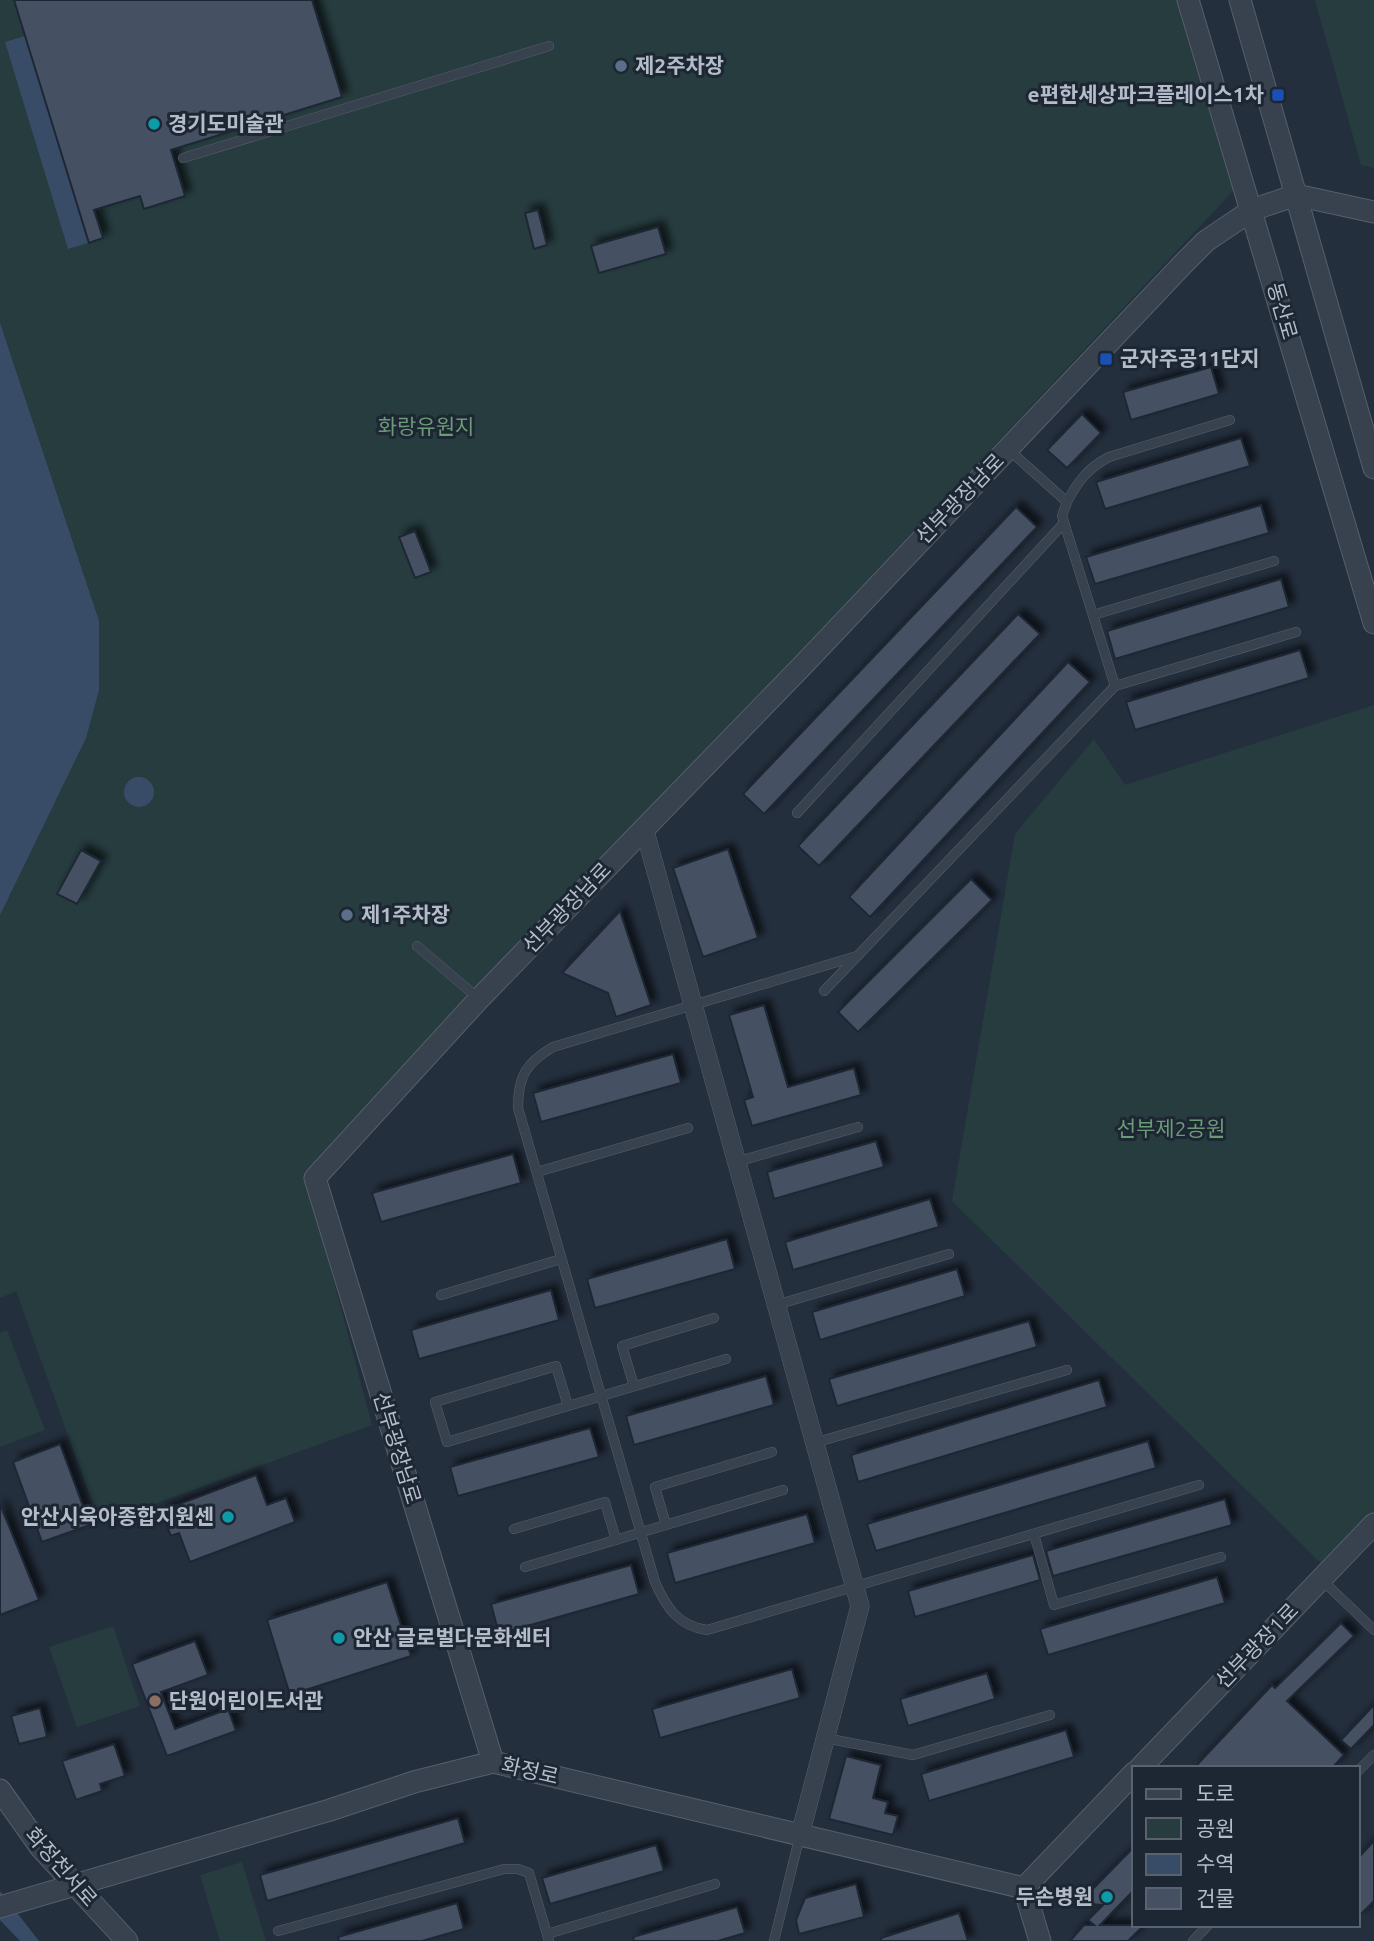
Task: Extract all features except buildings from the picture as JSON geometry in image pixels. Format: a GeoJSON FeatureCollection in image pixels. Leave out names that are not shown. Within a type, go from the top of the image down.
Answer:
{"type":"FeatureCollection","features":[{"type":"Feature","properties":{"kind":"street","name":"동산로"},"geometry":{"type":"LineString","coordinates":[[1188,0],[1374,622]]}},
{"type":"Feature","properties":{"kind":"street"},"geometry":{"type":"LineString","coordinates":[[1240,0],[1374,468]]}},
{"type":"Feature","properties":{"kind":"street","name":"선부광장남로"},"geometry":{"type":"LineString","coordinates":[[492,1762],[315,1178],[479,999],[1184,262],[1206,241],[1252,209],[1296,195]]}},
{"type":"Feature","properties":{"kind":"street"},"geometry":{"type":"LineString","coordinates":[[1296,195],[1374,212]]}},
{"type":"Feature","properties":{"kind":"street"},"geometry":{"type":"LineString","coordinates":[[644,828],[860,1606],[800,1835]]}},
{"type":"Feature","properties":{"kind":"street","name":"선부광장1로"},"geometry":{"type":"LineString","coordinates":[[1142,1766],[1374,1524]]}},
{"type":"Feature","properties":{"kind":"street","name":"화정로"},"geometry":{"type":"LineString","coordinates":[[0,1907],[330,1810],[414,1782],[492,1762],[1024,1888]]}},
{"type":"Feature","properties":{"kind":"street"},"geometry":{"type":"LineString","coordinates":[[1040,1941],[1024,1888],[1132,1775]]}},
{"type":"Feature","properties":{"kind":"street","name":"화정천서로"},"geometry":{"type":"LineString","coordinates":[[0,1790],[41,1848],[127,1941]]}},
{"type":"Feature","properties":{"kind":"lane"},"geometry":{"type":"LineString","coordinates":[[183,158],[549,46]]}},
{"type":"Feature","properties":{"kind":"lane"},"geometry":{"type":"LineString","coordinates":[[1115,686],[1062,516],[1067,502],[1091,466],[1100,461],[1230,420]]}},
{"type":"Feature","properties":{"kind":"lane"},"geometry":{"type":"LineString","coordinates":[[1008,449],[1067,502]]}},
{"type":"Feature","properties":{"kind":"lane"},"geometry":{"type":"LineString","coordinates":[[797,813],[1064,523]]}},
{"type":"Feature","properties":{"kind":"lane"},"geometry":{"type":"LineString","coordinates":[[1093,615],[1274,561]]}},
{"type":"Feature","properties":{"kind":"lane"},"geometry":{"type":"LineString","coordinates":[[824,991],[1115,686],[1296,632]]}},
{"type":"Feature","properties":{"kind":"lane"},"geometry":{"type":"LineString","coordinates":[[417,946],[479,999]]}},
{"type":"Feature","properties":{"kind":"lane"},"geometry":{"type":"LineString","coordinates":[[857,956],[553,1047],[537,1057],[526,1069],[518,1094],[518,1108],[655,1582],[662,1598],[676,1616],[693,1628],[707,1630],[1199,1485]]}},
{"type":"Feature","properties":{"kind":"lane"},"geometry":{"type":"LineString","coordinates":[[736,1162],[858,1127]]}},
{"type":"Feature","properties":{"kind":"lane"},"geometry":{"type":"LineString","coordinates":[[537,1172],[688,1128]]}},
{"type":"Feature","properties":{"kind":"lane"},"geometry":{"type":"LineString","coordinates":[[776,1305],[949,1254]]}},
{"type":"Feature","properties":{"kind":"lane"},"geometry":{"type":"LineString","coordinates":[[441,1294],[562,1259]]}},
{"type":"Feature","properties":{"kind":"lane"},"geometry":{"type":"LineString","coordinates":[[634,1386],[622,1346],[715,1318]]}},
{"type":"Feature","properties":{"kind":"lane"},"geometry":{"type":"LineString","coordinates":[[568,1406],[556,1366],[435,1402],[447,1442],[726,1359]]}},
{"type":"Feature","properties":{"kind":"lane"},"geometry":{"type":"LineString","coordinates":[[814,1443],[1067,1370]]}},
{"type":"Feature","properties":{"kind":"lane"},"geometry":{"type":"LineString","coordinates":[[666,1525],[655,1487],[772,1452]]}},
{"type":"Feature","properties":{"kind":"lane"},"geometry":{"type":"LineString","coordinates":[[525,1567],[783,1490]]}},
{"type":"Feature","properties":{"kind":"lane"},"geometry":{"type":"LineString","coordinates":[[514,1529],[605,1502],[616,1540]]}},
{"type":"Feature","properties":{"kind":"lane"},"geometry":{"type":"LineString","coordinates":[[1034,1534],[1054,1605],[1221,1557]]}},
{"type":"Feature","properties":{"kind":"lane"},"geometry":{"type":"LineString","coordinates":[[1321,1579],[1374,1630]]}},
{"type":"Feature","properties":{"kind":"lane"},"geometry":{"type":"LineString","coordinates":[[825,1738],[913,1755],[1050,1715]]}},
{"type":"Feature","properties":{"kind":"lane"},"geometry":{"type":"LineString","coordinates":[[1360,1770],[1374,1755]]}},
{"type":"Feature","properties":{"kind":"lane"},"geometry":{"type":"LineString","coordinates":[[774,1941],[800,1835]]}},
{"type":"Feature","properties":{"kind":"lane"},"geometry":{"type":"LineString","coordinates":[[278,1931],[504,1869],[519,1869],[529,1873],[548,1937],[715,1884]]}},
{"type":"Feature","properties":{"kind":"lane"},"geometry":{"type":"LineString","coordinates":[[1192,1941],[1206,1927]]}},
{"type":"Feature","properties":{"kind":"green space","name":"화랑유원지"},"geometry":{"type":"Polygon","coordinates":[[[0,0],[1179,0],[1236,188],[305,1173],[372,1425],[100,1524],[16,1291],[0,1298],[0,0]]]}},
{"type":"Feature","properties":{"kind":"green space"},"geometry":{"type":"Polygon","coordinates":[[[1315,0],[1374,0],[1374,168],[1361,165],[1315,0]]]}},
{"type":"Feature","properties":{"kind":"green space","name":"선부제2공원"},"geometry":{"type":"Polygon","coordinates":[[[1374,705],[1374,1520],[1327,1569],[952,1201],[1015,834],[1094,739],[1125,785],[1374,705]]]}},
{"type":"Feature","properties":{"kind":"green space"},"geometry":{"type":"Polygon","coordinates":[[[7,1330],[45,1430],[0,1447],[0,1333],[7,1330]]]}},
{"type":"Feature","properties":{"kind":"green space"},"geometry":{"type":"Polygon","coordinates":[[[113,1626],[140,1706],[77,1727],[49,1647],[113,1626]]]}},
{"type":"Feature","properties":{"kind":"green space"},"geometry":{"type":"Polygon","coordinates":[[[242,1862],[266,1941],[220,1941],[200,1875],[242,1862]]]}},
{"type":"Feature","properties":{"kind":"water"},"geometry":{"type":"Polygon","coordinates":[[[25,36],[88,243],[68,249],[5,42],[25,36]]]}},
{"type":"Feature","properties":{"kind":"water"},"geometry":{"type":"Polygon","coordinates":[[[0,323],[99,621],[99,690],[86,738],[0,915],[0,323]]]}},
{"type":"Feature","properties":{"kind":"water"},"geometry":{"type":"Polygon","coordinates":[[[139,777],[150,781],[154,792],[150,803],[139,807],[128,803],[124,792],[128,781],[139,777]]]}},
{"type":"Feature","properties":{"kind":"water"},"geometry":{"type":"Polygon","coordinates":[[[0,1891],[39,1941],[20,1941],[0,1920],[0,1891]]]}},
{"type":"Feature","properties":{"kind":"place","name":"제2주차장"},"geometry":{"type":"Point","coordinates":[621,66]}},
{"type":"Feature","properties":{"kind":"place","name":"e편한세상파크플레이스1차"},"geometry":{"type":"Point","coordinates":[1278,95]}},
{"type":"Feature","properties":{"kind":"place","name":"경기도미술관"},"geometry":{"type":"Point","coordinates":[154,124]}},
{"type":"Feature","properties":{"kind":"place","name":"군자주공11단지"},"geometry":{"type":"Point","coordinates":[1106,359]}},
{"type":"Feature","properties":{"kind":"place","name":"제1주차장"},"geometry":{"type":"Point","coordinates":[347,915]}},
{"type":"Feature","properties":{"kind":"place","name":"안산시육아종합지원센"},"geometry":{"type":"Point","coordinates":[228,1517]}},
{"type":"Feature","properties":{"kind":"place","name":"안산 글로벌다문화센터"},"geometry":{"type":"Point","coordinates":[339,1638]}},
{"type":"Feature","properties":{"kind":"place","name":"단원어린이도서관"},"geometry":{"type":"Point","coordinates":[155,1701]}},
{"type":"Feature","properties":{"kind":"place","name":"두손병원"},"geometry":{"type":"Point","coordinates":[1107,1897]}}]}
